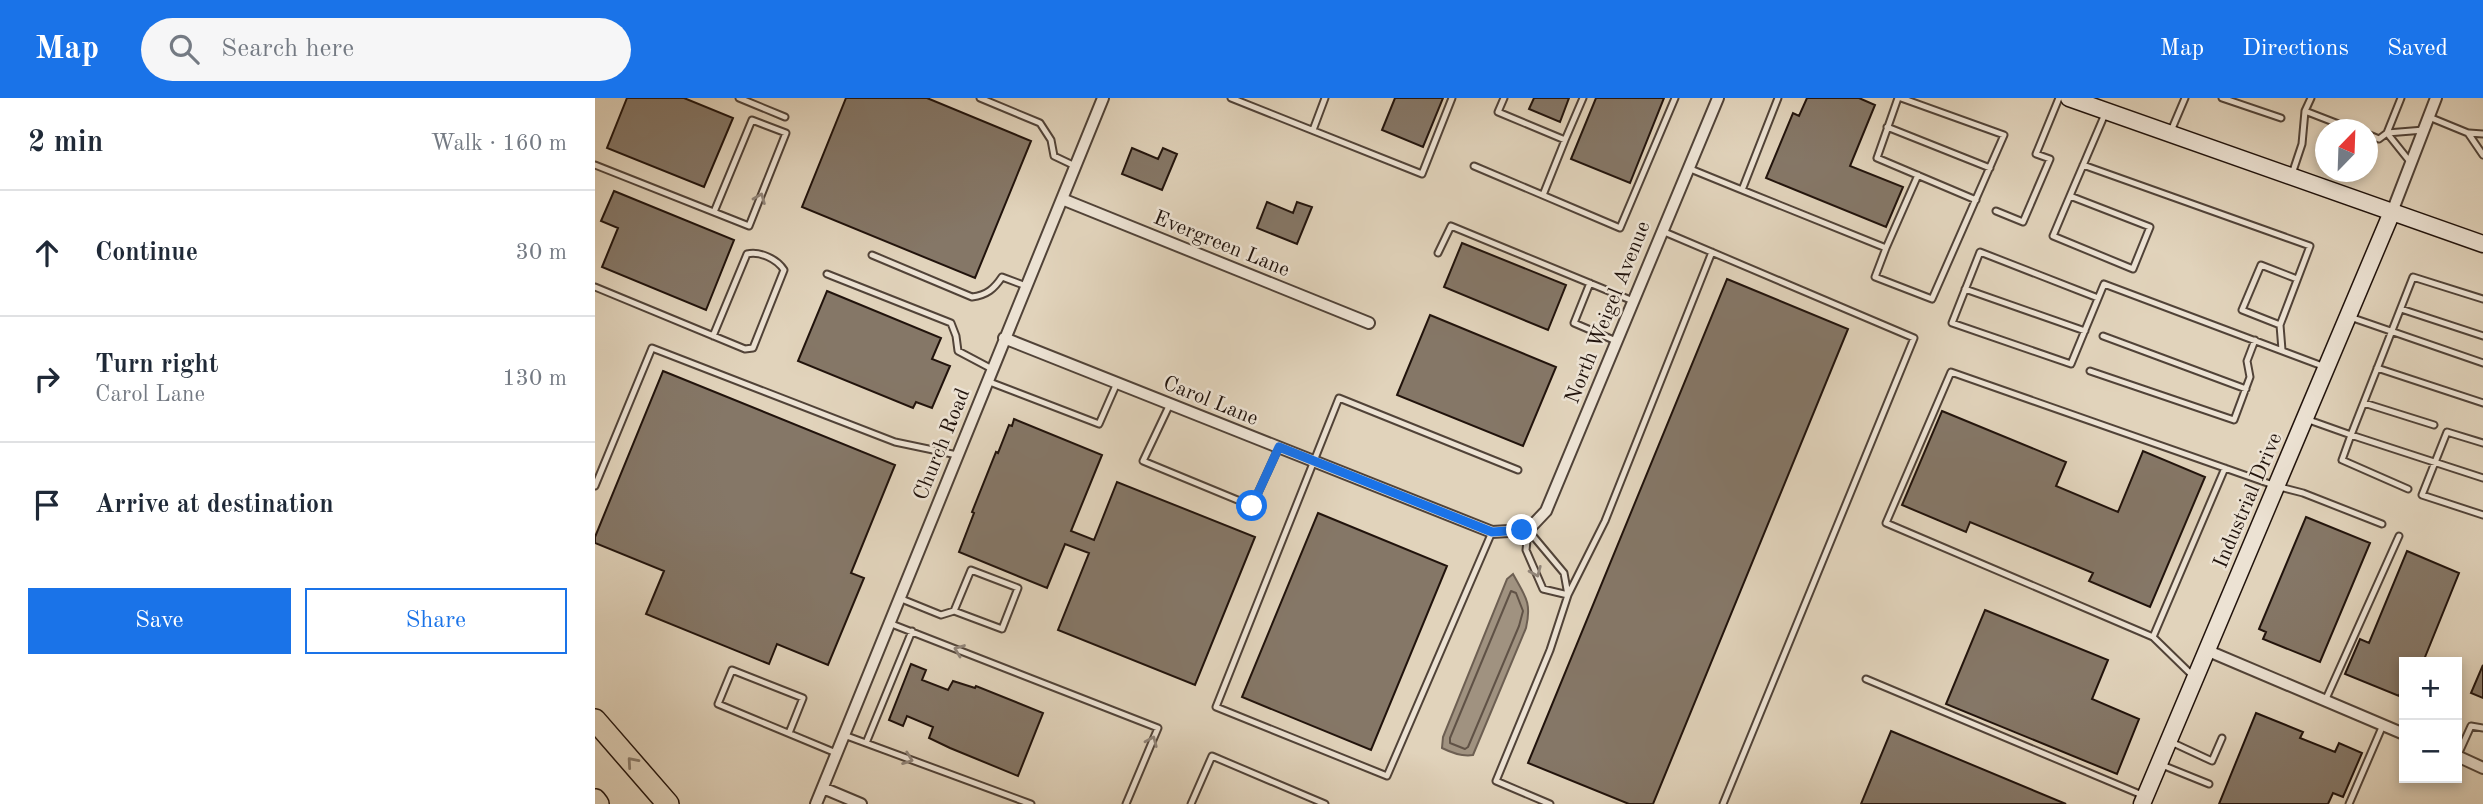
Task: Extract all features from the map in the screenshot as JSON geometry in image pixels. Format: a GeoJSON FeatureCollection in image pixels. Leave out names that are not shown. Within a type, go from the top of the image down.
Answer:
{"type":"FeatureCollection","features":[{"type":"Feature","properties":{"kind":"highway"},"geometry":{"type":"LineString","coordinates":[[595,720],[668,804]]}},
{"type":"Feature","properties":{"kind":"street","name":"Church Road"},"geometry":{"type":"LineString","coordinates":[[816,804],[1102,98]]}},
{"type":"Feature","properties":{"kind":"street","name":"North Weigel Avenue"},"geometry":{"type":"LineString","coordinates":[[1525,530],[1546,511],[1718,98]]}},
{"type":"Feature","properties":{"kind":"street"},"geometry":{"type":"LineString","coordinates":[[2069,98],[2483,244]]}},
{"type":"Feature","properties":{"kind":"street"},"geometry":{"type":"LineString","coordinates":[[2392,212],[2436,98]]}},
{"type":"Feature","properties":{"kind":"street","name":"Evergreen Lane"},"geometry":{"type":"LineString","coordinates":[[1062,199],[1369,323]]}},
{"type":"Feature","properties":{"kind":"street","name":"Industrial Drive"},"geometry":{"type":"LineString","coordinates":[[2144,800],[2392,212]]}},
{"type":"Feature","properties":{"kind":"street","name":"Carol Lane"},"geometry":{"type":"LineString","coordinates":[[1005,338],[1492,532],[1525,530]]}},
{"type":"Feature","properties":{"kind":"street"},"geometry":{"type":"LineString","coordinates":[[2206,650],[2399,732]]}},
{"type":"Feature","properties":{"kind":"street"},"geometry":{"type":"LineString","coordinates":[[2462,759],[2483,768]]}},
{"type":"Feature","properties":{"kind":"street"},"geometry":{"type":"LineString","coordinates":[[823,788],[861,804]]}},
{"type":"Feature","properties":{"kind":"lane"},"geometry":{"type":"LineString","coordinates":[[739,98],[785,117]]}},
{"type":"Feature","properties":{"kind":"lane"},"geometry":{"type":"LineString","coordinates":[[980,98],[1040,123],[1051,140],[1054,156],[1075,166]]}},
{"type":"Feature","properties":{"kind":"lane"},"geometry":{"type":"LineString","coordinates":[[1231,98],[1422,174],[1452,98]]}},
{"type":"Feature","properties":{"kind":"lane"},"geometry":{"type":"LineString","coordinates":[[1313,130],[1325,98]]}},
{"type":"Feature","properties":{"kind":"lane"},"geometry":{"type":"LineString","coordinates":[[1504,98],[1498,112],[1565,140]]}},
{"type":"Feature","properties":{"kind":"lane"},"geometry":{"type":"LineString","coordinates":[[1543,195],[1583,98]]}},
{"type":"Feature","properties":{"kind":"lane"},"geometry":{"type":"LineString","coordinates":[[1474,166],[1621,228],[1675,98]]}},
{"type":"Feature","properties":{"kind":"lane"},"geometry":{"type":"LineString","coordinates":[[1742,190],[1778,98]]}},
{"type":"Feature","properties":{"kind":"lane"},"geometry":{"type":"LineString","coordinates":[[1918,175],[1875,277],[1932,299],[1976,200],[2004,135],[1899,98],[1877,158],[1918,175],[1976,200]]}},
{"type":"Feature","properties":{"kind":"lane"},"geometry":{"type":"LineString","coordinates":[[1996,211],[2023,222],[2050,159],[2036,154],[2059,98]]}},
{"type":"Feature","properties":{"kind":"lane"},"geometry":{"type":"LineString","coordinates":[[2170,133],[2185,98]]}},
{"type":"Feature","properties":{"kind":"lane"},"geometry":{"type":"LineString","coordinates":[[2222,98],[2281,118]]}},
{"type":"Feature","properties":{"kind":"lane"},"geometry":{"type":"LineString","coordinates":[[2291,177],[2302,144],[2305,111],[2311,98]]}},
{"type":"Feature","properties":{"kind":"lane"},"geometry":{"type":"LineString","coordinates":[[2378,139],[2386,133],[2401,98]]}},
{"type":"Feature","properties":{"kind":"lane"},"geometry":{"type":"LineString","coordinates":[[2070,196],[2150,227],[2133,269],[2053,236],[2106,111]]}},
{"type":"Feature","properties":{"kind":"lane"},"geometry":{"type":"LineString","coordinates":[[2305,111],[2326,119]]}},
{"type":"Feature","properties":{"kind":"lane"},"geometry":{"type":"LineString","coordinates":[[2429,117],[2468,133],[2483,134]]}},
{"type":"Feature","properties":{"kind":"lane"},"geometry":{"type":"LineString","coordinates":[[595,165],[713,212],[749,226],[786,133],[752,120],[713,212]]}},
{"type":"Feature","properties":{"kind":"lane"},"geometry":{"type":"LineString","coordinates":[[1887,127],[1990,168]]}},
{"type":"Feature","properties":{"kind":"lane"},"geometry":{"type":"LineString","coordinates":[[2386,133],[2424,130]]}},
{"type":"Feature","properties":{"kind":"lane"},"geometry":{"type":"LineString","coordinates":[[2386,133],[2411,163]]}},
{"type":"Feature","properties":{"kind":"lane"},"geometry":{"type":"LineString","coordinates":[[2468,133],[2483,155]]}},
{"type":"Feature","properties":{"kind":"lane"},"geometry":{"type":"LineString","coordinates":[[2083,165],[2310,246],[2280,325],[2282,350]]}},
{"type":"Feature","properties":{"kind":"lane"},"geometry":{"type":"LineString","coordinates":[[1688,169],[1886,247]]}},
{"type":"Feature","properties":{"kind":"lane"},"geometry":{"type":"LineString","coordinates":[[1438,253],[1451,226],[1633,301]]}},
{"type":"Feature","properties":{"kind":"lane"},"geometry":{"type":"LineString","coordinates":[[1661,231],[1914,338],[1723,804]]}},
{"type":"Feature","properties":{"kind":"lane"},"geometry":{"type":"LineString","coordinates":[[1550,804],[1496,782],[1550,650],[1568,595],[1605,521],[1712,252]]}},
{"type":"Feature","properties":{"kind":"lane"},"geometry":{"type":"LineString","coordinates":[[2098,298],[1980,252],[1952,323],[2071,364],[2104,285],[2326,367]]}},
{"type":"Feature","properties":{"kind":"lane"},"geometry":{"type":"LineString","coordinates":[[595,286],[713,336],[745,349],[753,348],[784,270],[780,263],[755,253],[747,254],[713,336]]}},
{"type":"Feature","properties":{"kind":"lane"},"geometry":{"type":"LineString","coordinates":[[872,255],[972,297],[983,295],[995,287],[1002,276],[1026,286]]}},
{"type":"Feature","properties":{"kind":"lane"},"geometry":{"type":"LineString","coordinates":[[2280,325],[2242,310],[2261,265],[2297,279]]}},
{"type":"Feature","properties":{"kind":"lane"},"geometry":{"type":"LineString","coordinates":[[827,274],[951,323],[958,351],[992,369]]}},
{"type":"Feature","properties":{"kind":"lane"},"geometry":{"type":"LineString","coordinates":[[2408,489],[2342,460],[2377,368],[2413,277],[2483,299]]}},
{"type":"Feature","properties":{"kind":"lane"},"geometry":{"type":"LineString","coordinates":[[1590,284],[1574,323],[1616,341]]}},
{"type":"Feature","properties":{"kind":"lane"},"geometry":{"type":"LineString","coordinates":[[1965,289],[2085,331]]}},
{"type":"Feature","properties":{"kind":"lane"},"geometry":{"type":"LineString","coordinates":[[2401,309],[2483,336]]}},
{"type":"Feature","properties":{"kind":"lane"},"geometry":{"type":"LineString","coordinates":[[2348,316],[2483,363]]}},
{"type":"Feature","properties":{"kind":"lane"},"geometry":{"type":"LineString","coordinates":[[2103,336],[2246,389]]}},
{"type":"Feature","properties":{"kind":"lane"},"geometry":{"type":"LineString","coordinates":[[2090,371],[2234,420],[2250,377],[2247,362],[2255,340]]}},
{"type":"Feature","properties":{"kind":"lane"},"geometry":{"type":"LineString","coordinates":[[595,486],[652,348],[895,442],[957,455]]}},
{"type":"Feature","properties":{"kind":"lane"},"geometry":{"type":"LineString","coordinates":[[2377,368],[2483,403]]}},
{"type":"Feature","properties":{"kind":"lane"},"geometry":{"type":"LineString","coordinates":[[2195,678],[2153,637],[1886,523],[1951,372],[2276,486],[2303,493],[2382,524]]}},
{"type":"Feature","properties":{"kind":"lane"},"geometry":{"type":"LineString","coordinates":[[987,381],[1099,424],[1117,383]]}},
{"type":"Feature","properties":{"kind":"lane"},"geometry":{"type":"LineString","coordinates":[[1492,532],[1387,776],[1216,707],[1339,398],[1518,470]]}},
{"type":"Feature","properties":{"kind":"lane"},"geometry":{"type":"LineString","coordinates":[[2364,403],[2434,425]]}},
{"type":"Feature","properties":{"kind":"lane"},"geometry":{"type":"LineString","coordinates":[[1170,404],[1143,461],[1252,506],[1279,447]]}},
{"type":"Feature","properties":{"kind":"lane"},"geometry":{"type":"LineString","coordinates":[[2304,419],[2483,478]]}},
{"type":"Feature","properties":{"kind":"lane"},"geometry":{"type":"LineString","coordinates":[[2483,443],[2447,432],[2422,495],[2483,515]]}},
{"type":"Feature","properties":{"kind":"lane"},"geometry":{"type":"LineString","coordinates":[[2153,637],[2225,468]]}},
{"type":"Feature","properties":{"kind":"lane"},"geometry":{"type":"LineString","coordinates":[[1525,530],[1564,573],[1568,595]]}},
{"type":"Feature","properties":{"kind":"lane"},"geometry":{"type":"LineString","coordinates":[[1525,530],[1526,550],[1543,589],[1568,595]]}},
{"type":"Feature","properties":{"kind":"lane"},"geometry":{"type":"LineString","coordinates":[[2325,701],[2399,536]]}},
{"type":"Feature","properties":{"kind":"lane"},"geometry":{"type":"LineString","coordinates":[[899,598],[941,615],[954,611],[1002,629],[1018,588],[971,570],[954,611]]}},
{"type":"Feature","properties":{"kind":"lane"},"geometry":{"type":"LineString","coordinates":[[889,623],[1158,728],[1126,804]]}},
{"type":"Feature","properties":{"kind":"lane"},"geometry":{"type":"LineString","coordinates":[[866,743],[912,631]]}},
{"type":"Feature","properties":{"kind":"lane"},"geometry":{"type":"LineString","coordinates":[[789,733],[803,698],[732,670],[718,704],[837,753]]}},
{"type":"Feature","properties":{"kind":"lane"},"geometry":{"type":"LineString","coordinates":[[1866,680],[2144,800]]}},
{"type":"Feature","properties":{"kind":"lane"},"geometry":{"type":"LineString","coordinates":[[2349,804],[2383,725]]}},
{"type":"Feature","properties":{"kind":"lane"},"geometry":{"type":"LineString","coordinates":[[2462,746],[2471,726],[2483,728]]}},
{"type":"Feature","properties":{"kind":"lane"},"geometry":{"type":"LineString","coordinates":[[844,735],[1031,804]]}},
{"type":"Feature","properties":{"kind":"lane"},"geometry":{"type":"LineString","coordinates":[[2168,741],[2212,761],[2222,738]]}},
{"type":"Feature","properties":{"kind":"lane"},"geometry":{"type":"LineString","coordinates":[[1191,804],[1212,756],[1325,804]]}},
{"type":"Feature","properties":{"kind":"lane"},"geometry":{"type":"LineString","coordinates":[[2159,764],[2209,784]]}},
{"type":"Feature","properties":{"kind":"water"},"geometry":{"type":"Polygon","coordinates":[[[1513,574],[1528,605],[1526,628],[1473,755],[1453,753],[1442,748],[1443,737],[1507,579],[1513,574]]]}},
{"type":"Feature","properties":{"kind":"building"},"geometry":{"type":"Polygon","coordinates":[[[627,98],[684,98],[733,118],[704,187],[607,148],[627,98]]]}},
{"type":"Feature","properties":{"kind":"building"},"geometry":{"type":"Polygon","coordinates":[[[846,98],[927,98],[1031,141],[975,278],[802,207],[846,98]]]}},
{"type":"Feature","properties":{"kind":"building"},"geometry":{"type":"Polygon","coordinates":[[[1395,98],[1443,98],[1423,147],[1382,130],[1395,98]]]}},
{"type":"Feature","properties":{"kind":"building"},"geometry":{"type":"Polygon","coordinates":[[[1534,98],[1569,98],[1560,122],[1529,109],[1534,98]]]}},
{"type":"Feature","properties":{"kind":"building"},"geometry":{"type":"Polygon","coordinates":[[[1596,98],[1664,98],[1630,183],[1571,159],[1596,98]]]}},
{"type":"Feature","properties":{"kind":"building"},"geometry":{"type":"Polygon","coordinates":[[[1807,98],[1859,98],[1875,105],[1850,166],[1903,187],[1886,227],[1766,178],[1793,113],[1799,116],[1807,98]]]}},
{"type":"Feature","properties":{"kind":"building"},"geometry":{"type":"Polygon","coordinates":[[[1132,148],[1158,159],[1163,148],[1177,154],[1162,190],[1122,174],[1132,148]]]}},
{"type":"Feature","properties":{"kind":"building"},"geometry":{"type":"Polygon","coordinates":[[[614,191],[734,240],[706,310],[602,267],[618,228],[601,221],[614,191]]]}},
{"type":"Feature","properties":{"kind":"building"},"geometry":{"type":"Polygon","coordinates":[[[1267,202],[1293,213],[1297,202],[1312,207],[1297,244],[1257,228],[1267,202]]]}},
{"type":"Feature","properties":{"kind":"building"},"geometry":{"type":"Polygon","coordinates":[[[1462,243],[1566,285],[1548,330],[1444,287],[1462,243]]]}},
{"type":"Feature","properties":{"kind":"building"},"geometry":{"type":"Polygon","coordinates":[[[1727,279],[1848,329],[1653,804],[1629,804],[1528,763],[1727,279]]]}},
{"type":"Feature","properties":{"kind":"building"},"geometry":{"type":"Polygon","coordinates":[[[827,291],[941,338],[932,359],[950,366],[932,408],[916,402],[913,408],[798,361],[827,291]]]}},
{"type":"Feature","properties":{"kind":"building"},"geometry":{"type":"Polygon","coordinates":[[[1430,315],[1556,367],[1523,446],[1397,395],[1430,315]]]}},
{"type":"Feature","properties":{"kind":"building"},"geometry":{"type":"Polygon","coordinates":[[[663,371],[895,465],[851,573],[864,578],[828,665],[777,644],[769,664],[646,614],[664,571],[595,543],[595,537],[663,371]]]}},
{"type":"Feature","properties":{"kind":"building"},"geometry":{"type":"Polygon","coordinates":[[[1942,411],[2066,462],[2056,486],[2118,512],[2143,451],[2205,477],[2150,607],[2089,581],[2093,573],[1970,522],[1966,532],[1902,505],[1942,411]]]}},
{"type":"Feature","properties":{"kind":"building"},"geometry":{"type":"Polygon","coordinates":[[[1014,419],[1102,455],[1071,531],[1094,540],[1117,482],[1255,537],[1195,685],[1058,630],[1089,553],[1065,544],[1047,588],[959,552],[996,452],[998,453],[1014,419]]]}},
{"type":"Feature","properties":{"kind":"building"},"geometry":{"type":"Polygon","coordinates":[[[1318,513],[1447,566],[1371,750],[1242,697],[1318,513]]]}},
{"type":"Feature","properties":{"kind":"building"},"geometry":{"type":"Polygon","coordinates":[[[2306,517],[2370,543],[2320,662],[2263,639],[2266,632],[2259,629],[2306,517]]]}},
{"type":"Feature","properties":{"kind":"building"},"geometry":{"type":"Polygon","coordinates":[[[2407,551],[2459,573],[2425,657],[2399,657],[2399,696],[2345,674],[2360,639],[2369,643],[2407,551]]]}},
{"type":"Feature","properties":{"kind":"building"},"geometry":{"type":"Polygon","coordinates":[[[1985,610],[2108,660],[2092,699],[2139,719],[2117,774],[1946,704],[1985,610]]]}},
{"type":"Feature","properties":{"kind":"building"},"geometry":{"type":"Polygon","coordinates":[[[911,664],[926,670],[922,680],[948,690],[953,681],[975,688],[976,686],[1043,713],[1018,776],[929,738],[933,727],[907,716],[903,726],[889,720],[911,664]]]}},
{"type":"Feature","properties":{"kind":"building"},"geometry":{"type":"Polygon","coordinates":[[[2483,665],[2483,698],[2471,693],[2483,665]]]}},
{"type":"Feature","properties":{"kind":"building"},"geometry":{"type":"Polygon","coordinates":[[[2256,713],[2303,732],[2300,738],[2335,752],[2339,743],[2362,753],[2343,797],[2333,793],[2328,804],[2219,804],[2256,713]]]}},
{"type":"Feature","properties":{"kind":"building"},"geometry":{"type":"Polygon","coordinates":[[[1891,731],[2066,804],[1861,804],[1891,731]]]}},
{"type":"Feature","properties":{"kind":"route"},"geometry":{"type":"LineString","coordinates":[[1252,506],[1279,447],[1492,532],[1522,530]]}}]}
